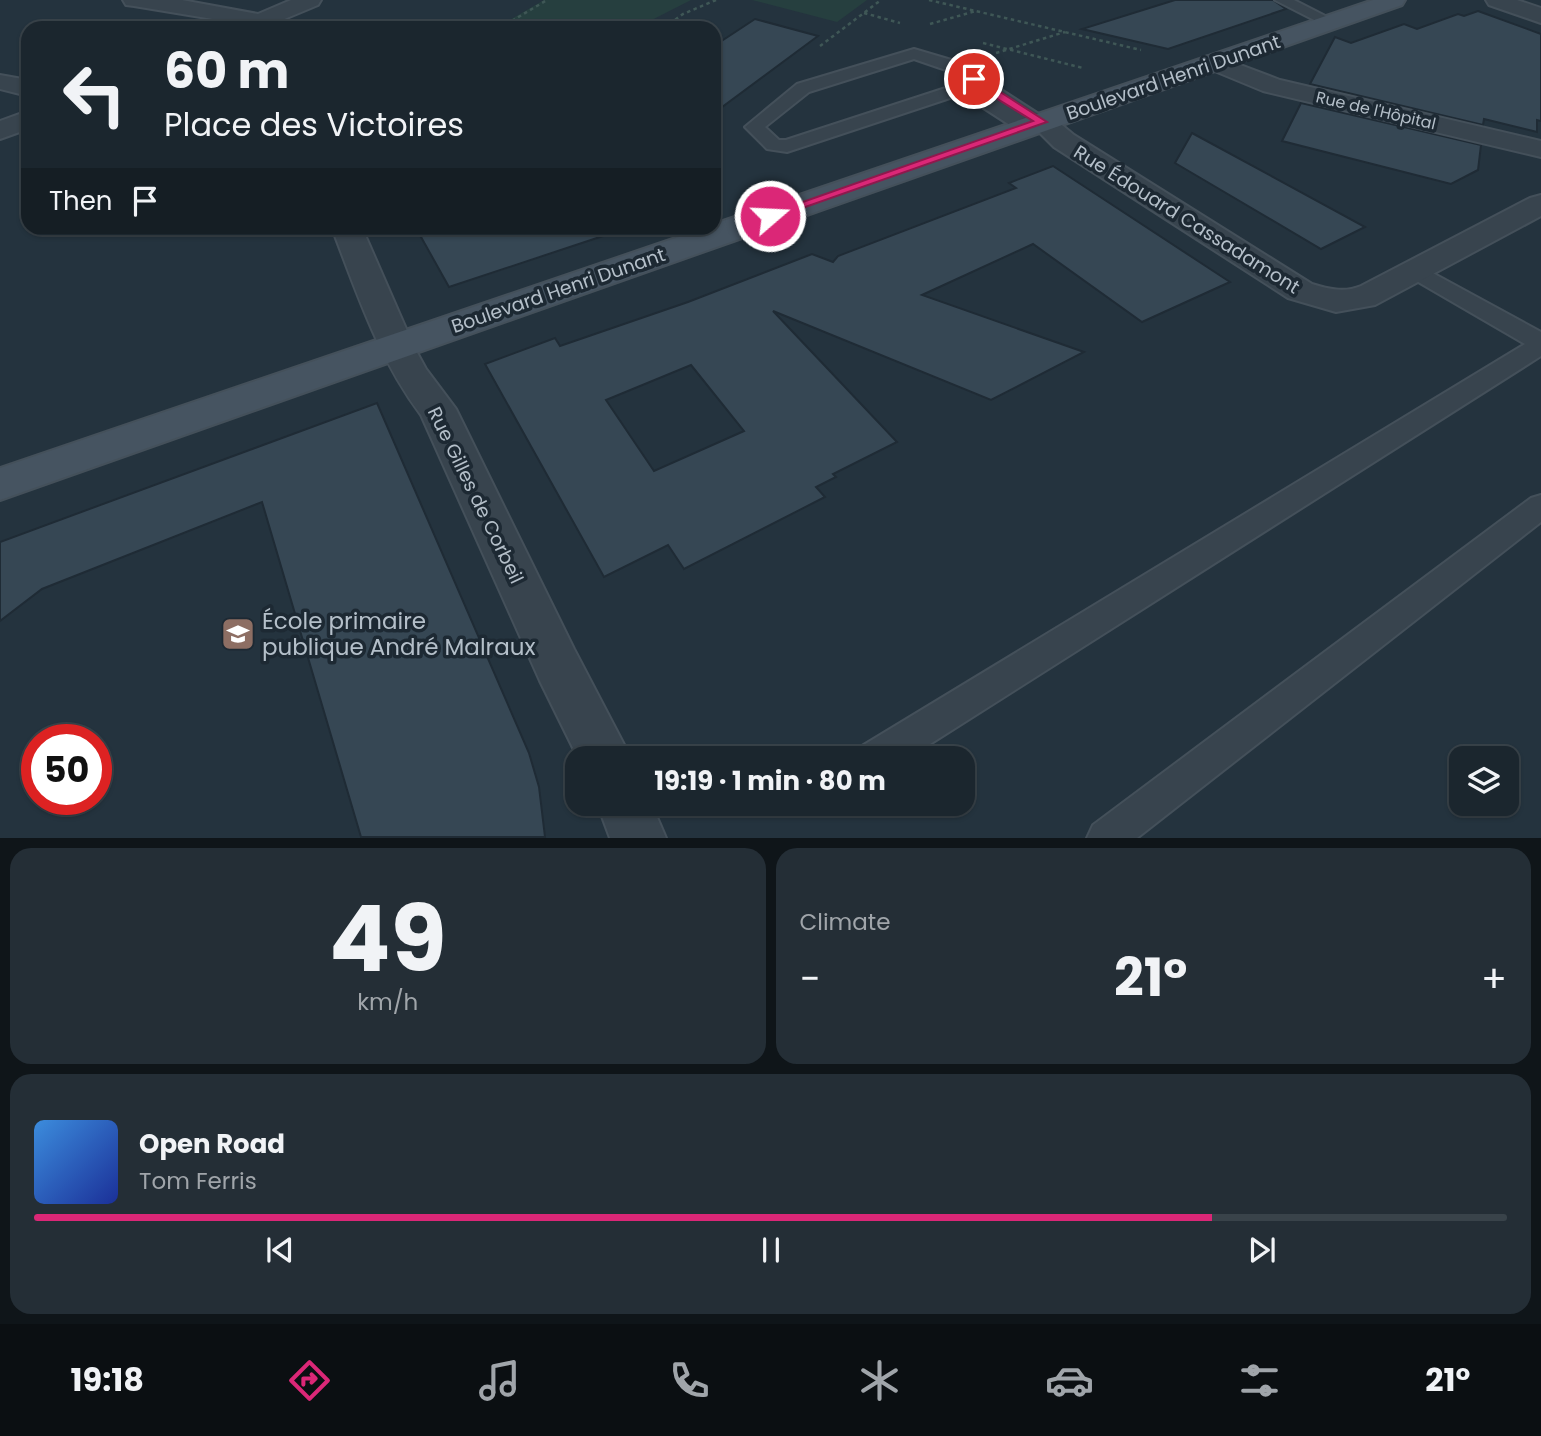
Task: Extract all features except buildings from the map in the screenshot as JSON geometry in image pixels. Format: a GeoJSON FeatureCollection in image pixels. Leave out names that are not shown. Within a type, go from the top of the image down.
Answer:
{"type":"FeatureCollection","features":[{"type":"Feature","properties":{"kind":"main road","name":"Boulevard Henri Dunant"},"geometry":{"type":"LineString","coordinates":[[721,226],[1034,125],[1394,0]]}},
{"type":"Feature","properties":{"kind":"main road","name":"Boulevard Henri Dunant"},"geometry":{"type":"LineString","coordinates":[[0,484],[390,332],[692,235]]}},
{"type":"Feature","properties":{"kind":"street"},"geometry":{"type":"LineString","coordinates":[[134,0],[214,11],[241,21]]}},
{"type":"Feature","properties":{"kind":"street"},"geometry":{"type":"LineString","coordinates":[[261,21],[310,0]]}},
{"type":"Feature","properties":{"kind":"street"},"geometry":{"type":"LineString","coordinates":[[1497,0],[1541,16]]}},
{"type":"Feature","properties":{"kind":"street","name":"Rue de l'Hôpital"},"geometry":{"type":"LineString","coordinates":[[1210,63],[1272,86],[1541,149]]}},
{"type":"Feature","properties":{"kind":"street"},"geometry":{"type":"LineString","coordinates":[[0,82],[21,86]]}},
{"type":"Feature","properties":{"kind":"street"},"geometry":{"type":"LineString","coordinates":[[0,131],[21,122]]}},
{"type":"Feature","properties":{"kind":"street","name":"Rue Édouard Cassadamont"},"geometry":{"type":"LineString","coordinates":[[1034,125],[1300,291],[1341,303],[1360,300],[1541,204]]}},
{"type":"Feature","properties":{"kind":"street","name":"Rue Gilles de Corbeil"},"geometry":{"type":"LineString","coordinates":[[350,235],[390,332],[412,377],[437,409],[595,740]]}},
{"type":"Feature","properties":{"kind":"street"},"geometry":{"type":"LineString","coordinates":[[629,816],[638,838]]}},
{"type":"Feature","properties":{"kind":"lane"},"geometry":{"type":"LineString","coordinates":[[1282,0],[1324,24]]}},
{"type":"Feature","properties":{"kind":"lane"},"geometry":{"type":"LineString","coordinates":[[915,54],[952,66],[1034,125],[964,88],[787,146],[774,145],[754,127],[803,88],[915,54]]}},
{"type":"Feature","properties":{"kind":"lane"},"geometry":{"type":"LineString","coordinates":[[894,746],[1541,344],[1416,271]]}},
{"type":"Feature","properties":{"kind":"lane"},"geometry":{"type":"LineString","coordinates":[[1106,838],[1541,506]]}},
{"type":"Feature","properties":{"kind":"path"},"geometry":{"type":"LineString","coordinates":[[512,21],[547,0]]}},
{"type":"Feature","properties":{"kind":"path"},"geometry":{"type":"LineString","coordinates":[[673,21],[683,13],[716,0]]}},
{"type":"Feature","properties":{"kind":"path"},"geometry":{"type":"LineString","coordinates":[[929,0],[1210,63]]}},
{"type":"Feature","properties":{"kind":"green space"},"geometry":{"type":"Polygon","coordinates":[[[544,0],[691,0],[650,21],[508,21],[544,0]]]}},
{"type":"Feature","properties":{"kind":"green space"},"geometry":{"type":"Polygon","coordinates":[[[752,0],[867,0],[837,22],[752,0]]]}},
{"type":"Feature","properties":{"kind":"place","name":"École primaire publique André Malraux"},"geometry":{"type":"Point","coordinates":[238,634]}},
{"type":"Feature","properties":{"kind":"route"},"geometry":{"type":"LineString","coordinates":[[770,216],[1042,122],[974,79]]}}]}
